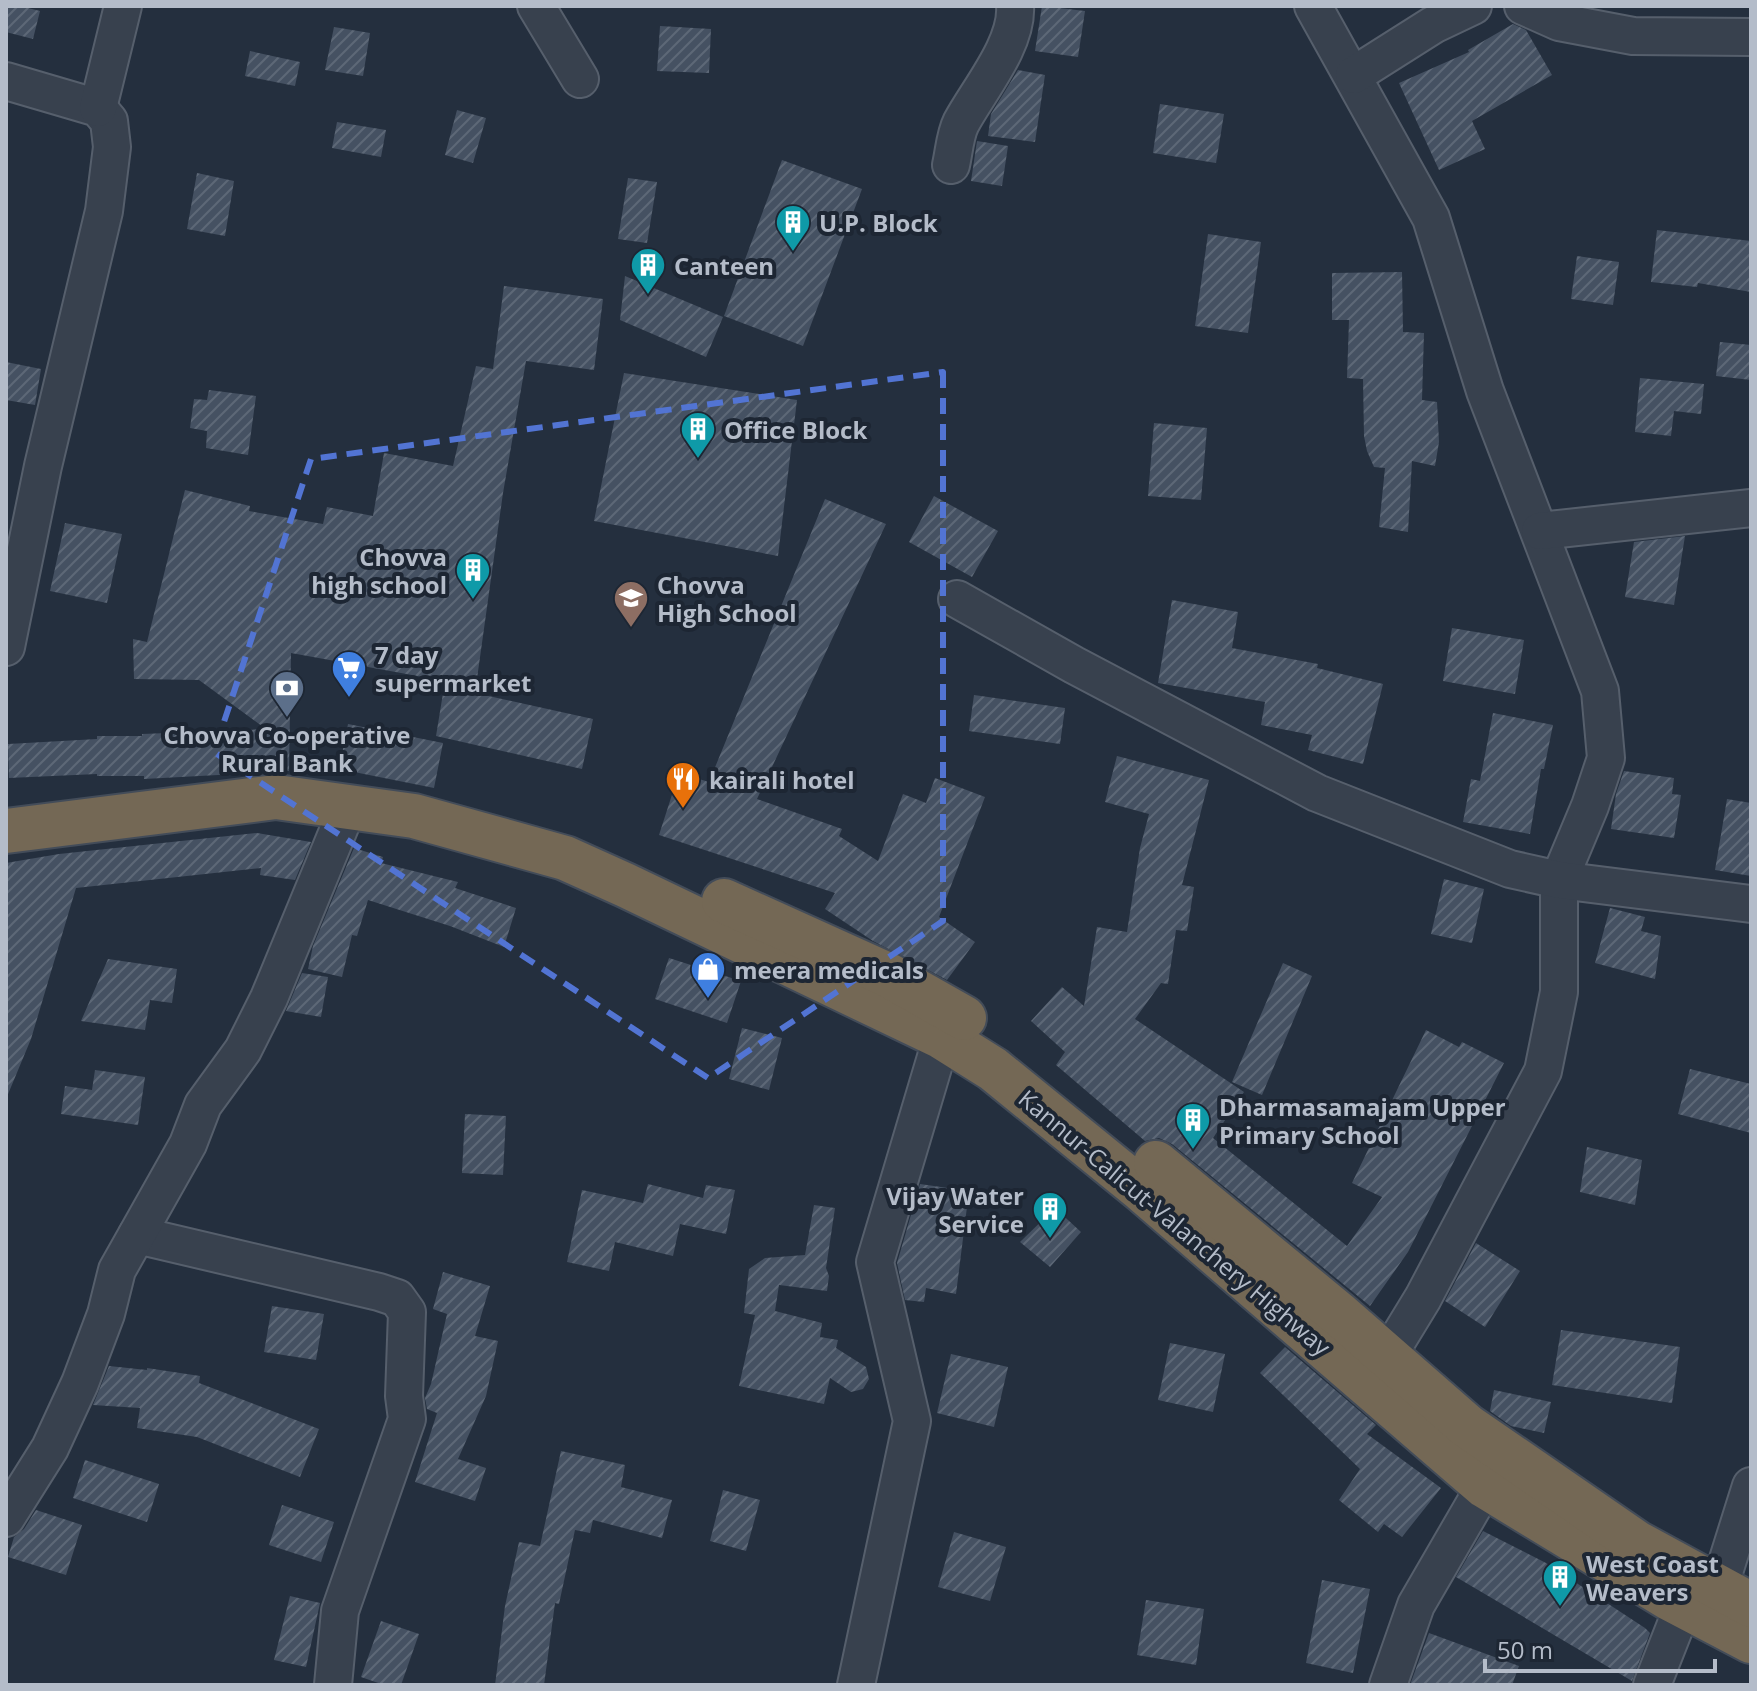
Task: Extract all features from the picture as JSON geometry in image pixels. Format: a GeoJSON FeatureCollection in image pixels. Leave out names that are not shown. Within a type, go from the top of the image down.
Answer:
{"type":"FeatureCollection","features":[{"type":"Feature","properties":{"kind":"highway","name":"Kannur-Calicut-Valanchery Highway"},"geometry":{"type":"LineString","coordinates":[[6,831],[276,797],[414,816],[565,858],[642,866],[888,975],[968,1020],[1055,1080],[1378,1371],[1485,1486],[1669,1598],[1718,1599]]}},
{"type":"Feature","properties":{"kind":"highway","name":"Kannur-Calicut-Valanchery Highway"},"geometry":{"type":"LineString","coordinates":[[565,858],[942,1037],[993,1069],[1142,1190],[1378,1371],[1467,1426],[1718,1599],[1751,1641]]}},
{"type":"Feature","properties":{"kind":"street"},"geometry":{"type":"LineString","coordinates":[[98,108],[123,6]]}},
{"type":"Feature","properties":{"kind":"street"},"geometry":{"type":"LineString","coordinates":[[536,6],[580,79]]}},
{"type":"Feature","properties":{"kind":"street"},"geometry":{"type":"LineString","coordinates":[[951,165],[960,125],[1002,54],[1016,16],[1015,6]]}},
{"type":"Feature","properties":{"kind":"street"},"geometry":{"type":"LineString","coordinates":[[1313,6],[1431,218],[1485,391],[1600,691],[1606,758],[1559,880],[1559,992],[1543,1071],[1423,1298],[1378,1371]]}},
{"type":"Feature","properties":{"kind":"street"},"geometry":{"type":"LineString","coordinates":[[1354,75],[1433,25],[1473,6]]}},
{"type":"Feature","properties":{"kind":"street"},"geometry":{"type":"LineString","coordinates":[[1523,6],[1559,22],[1633,36],[1751,37]]}},
{"type":"Feature","properties":{"kind":"street"},"geometry":{"type":"LineString","coordinates":[[6,81],[98,108],[109,121],[112,147],[104,211],[43,466],[6,647]]}},
{"type":"Feature","properties":{"kind":"street"},"geometry":{"type":"LineString","coordinates":[[1540,531],[1751,508]]}},
{"type":"Feature","properties":{"kind":"street"},"geometry":{"type":"LineString","coordinates":[[957,599],[1074,665],[1317,793],[1510,869],[1559,880],[1751,904]]}},
{"type":"Feature","properties":{"kind":"street"},"geometry":{"type":"LineString","coordinates":[[6,1518],[50,1448],[80,1383],[106,1314],[117,1270],[188,1144],[203,1105],[243,1050],[269,998],[348,807]]}},
{"type":"Feature","properties":{"kind":"street"},"geometry":{"type":"LineString","coordinates":[[856,1685],[912,1421],[875,1262],[942,1037]]}},
{"type":"Feature","properties":{"kind":"street"},"geometry":{"type":"LineString","coordinates":[[137,1235],[379,1292],[397,1298],[407,1312],[404,1396],[407,1419],[340,1611],[333,1685]]}},
{"type":"Feature","properties":{"kind":"street"},"geometry":{"type":"LineString","coordinates":[[1388,1685],[1416,1605],[1485,1486]]}},
{"type":"Feature","properties":{"kind":"street"},"geometry":{"type":"LineString","coordinates":[[1652,1685],[1718,1599],[1751,1486]]}},
{"type":"Feature","properties":{"kind":"highlighted area"},"geometry":{"type":"Polygon","coordinates":[[[943,372],[943,921],[708,1078],[214,752],[311,459],[943,372]]]}},
{"type":"Feature","properties":{"kind":"building"},"geometry":{"type":"Polygon","coordinates":[[[6,6],[40,11],[33,39],[6,32],[6,6]]]}},
{"type":"Feature","properties":{"kind":"building"},"geometry":{"type":"Polygon","coordinates":[[[1042,6],[1085,11],[1078,57],[1035,51],[1042,6]]]}},
{"type":"Feature","properties":{"kind":"building"},"geometry":{"type":"Polygon","coordinates":[[[1513,24],[1526,30],[1552,75],[1472,121],[1485,149],[1439,170],[1399,83],[1469,52],[1513,24]]]}},
{"type":"Feature","properties":{"kind":"building"},"geometry":{"type":"Polygon","coordinates":[[[660,26],[711,29],[709,73],[657,71],[660,26]]]}},
{"type":"Feature","properties":{"kind":"building"},"geometry":{"type":"Polygon","coordinates":[[[334,27],[370,33],[363,76],[325,70],[334,27]]]}},
{"type":"Feature","properties":{"kind":"building"},"geometry":{"type":"Polygon","coordinates":[[[250,51],[300,62],[295,86],[245,76],[250,51]]]}},
{"type":"Feature","properties":{"kind":"building"},"geometry":{"type":"Polygon","coordinates":[[[1018,70],[1045,75],[1035,142],[988,136],[991,114],[1018,70]]]}},
{"type":"Feature","properties":{"kind":"building"},"geometry":{"type":"Polygon","coordinates":[[[1160,104],[1224,114],[1216,163],[1153,153],[1160,104]]]}},
{"type":"Feature","properties":{"kind":"building"},"geometry":{"type":"Polygon","coordinates":[[[457,110],[486,118],[473,163],[445,155],[457,110]]]}},
{"type":"Feature","properties":{"kind":"building"},"geometry":{"type":"Polygon","coordinates":[[[337,122],[386,130],[381,157],[332,148],[337,122]]]}},
{"type":"Feature","properties":{"kind":"building"},"geometry":{"type":"Polygon","coordinates":[[[977,141],[1008,146],[1002,186],[971,181],[977,141]]]}},
{"type":"Feature","properties":{"kind":"building","name":"U.P. Block"},"geometry":{"type":"Polygon","coordinates":[[[782,160],[862,189],[803,346],[724,316],[782,160]]]}},
{"type":"Feature","properties":{"kind":"building"},"geometry":{"type":"Polygon","coordinates":[[[197,173],[234,181],[225,236],[187,229],[197,173]]]}},
{"type":"Feature","properties":{"kind":"building"},"geometry":{"type":"Polygon","coordinates":[[[628,178],[657,182],[647,243],[618,239],[628,178]]]}},
{"type":"Feature","properties":{"kind":"building"},"geometry":{"type":"Polygon","coordinates":[[[1657,230],[1751,241],[1751,292],[1698,283],[1697,287],[1651,282],[1657,230]]]}},
{"type":"Feature","properties":{"kind":"building"},"geometry":{"type":"Polygon","coordinates":[[[1208,234],[1261,242],[1248,333],[1195,326],[1208,234]]]}},
{"type":"Feature","properties":{"kind":"building"},"geometry":{"type":"Polygon","coordinates":[[[1577,256],[1619,262],[1613,305],[1571,299],[1577,256]]]}},
{"type":"Feature","properties":{"kind":"building"},"geometry":{"type":"Polygon","coordinates":[[[1402,272],[1403,332],[1424,333],[1422,400],[1437,402],[1439,442],[1435,466],[1412,461],[1408,532],[1379,527],[1385,468],[1374,467],[1367,451],[1363,379],[1347,378],[1349,320],[1332,320],[1332,273],[1402,272]]]}},
{"type":"Feature","properties":{"kind":"building","name":"Canteen"},"geometry":{"type":"Polygon","coordinates":[[[625,276],[723,317],[706,357],[620,320],[625,276]]]}},
{"type":"Feature","properties":{"kind":"building"},"geometry":{"type":"Polygon","coordinates":[[[504,286],[603,299],[594,370],[526,361],[503,493],[475,693],[593,719],[582,769],[436,736],[445,681],[291,653],[289,771],[144,779],[144,776],[97,774],[9,778],[8,744],[97,739],[97,736],[266,729],[199,680],[134,679],[133,639],[147,642],[185,490],[250,506],[249,511],[323,524],[327,507],[373,516],[384,453],[453,466],[476,366],[493,369],[504,286]]]}},
{"type":"Feature","properties":{"kind":"building"},"geometry":{"type":"Polygon","coordinates":[[[1720,342],[1751,345],[1751,380],[1716,376],[1720,342]]]}},
{"type":"Feature","properties":{"kind":"building"},"geometry":{"type":"Polygon","coordinates":[[[6,362],[41,369],[35,405],[6,400],[6,362]]]}},
{"type":"Feature","properties":{"kind":"building","name":"Office Block"},"geometry":{"type":"Polygon","coordinates":[[[624,373],[797,400],[778,556],[594,521],[624,373]]]}},
{"type":"Feature","properties":{"kind":"building"},"geometry":{"type":"Polygon","coordinates":[[[1640,378],[1704,384],[1701,414],[1674,411],[1671,436],[1635,432],[1640,378]]]}},
{"type":"Feature","properties":{"kind":"building"},"geometry":{"type":"Polygon","coordinates":[[[209,390],[256,396],[248,455],[206,448],[207,431],[190,428],[194,399],[207,400],[209,390]]]}},
{"type":"Feature","properties":{"kind":"building"},"geometry":{"type":"Polygon","coordinates":[[[1154,423],[1207,428],[1201,500],[1148,496],[1154,423]]]}},
{"type":"Feature","properties":{"kind":"building"},"geometry":{"type":"Polygon","coordinates":[[[934,496],[998,531],[972,577],[909,542],[934,496]]]}},
{"type":"Feature","properties":{"kind":"building"},"geometry":{"type":"Polygon","coordinates":[[[825,499],[886,524],[757,799],[842,829],[839,836],[878,861],[903,794],[926,803],[935,778],[985,797],[939,917],[975,942],[947,980],[873,941],[825,909],[835,893],[659,835],[679,773],[709,782],[825,499]]]}},
{"type":"Feature","properties":{"kind":"building"},"geometry":{"type":"Polygon","coordinates":[[[65,523],[122,534],[107,603],[50,591],[65,523]]]}},
{"type":"Feature","properties":{"kind":"building"},"geometry":{"type":"Polygon","coordinates":[[[1685,536],[1674,605],[1625,597],[1634,542],[1685,536]]]}},
{"type":"Feature","properties":{"kind":"building"},"geometry":{"type":"Polygon","coordinates":[[[1172,600],[1238,612],[1232,648],[1318,664],[1317,668],[1383,684],[1363,764],[1308,750],[1312,735],[1261,725],[1265,702],[1158,683],[1172,600]]]}},
{"type":"Feature","properties":{"kind":"building"},"geometry":{"type":"Polygon","coordinates":[[[1452,628],[1524,640],[1515,694],[1443,681],[1452,628]]]}},
{"type":"Feature","properties":{"kind":"building"},"geometry":{"type":"Polygon","coordinates":[[[974,695],[1065,708],[1060,744],[969,731],[974,695]]]}},
{"type":"Feature","properties":{"kind":"building"},"geometry":{"type":"Polygon","coordinates":[[[1493,713],[1553,725],[1544,769],[1541,769],[1530,834],[1463,822],[1471,779],[1480,781],[1493,713]]]}},
{"type":"Feature","properties":{"kind":"building"},"geometry":{"type":"Polygon","coordinates":[[[348,724],[443,743],[434,788],[339,769],[348,724]]]}},
{"type":"Feature","properties":{"kind":"building"},"geometry":{"type":"Polygon","coordinates":[[[1117,756],[1209,780],[1182,885],[1194,887],[1187,931],[1176,930],[1168,984],[1161,983],[1135,1019],[1244,1092],[1213,1138],[1347,1246],[1382,1197],[1352,1183],[1426,1030],[1459,1047],[1462,1042],[1504,1063],[1408,1252],[1370,1306],[1172,1144],[1159,1138],[1145,1141],[1056,1065],[1065,1052],[1031,1021],[1062,987],[1084,1006],[1097,927],[1127,932],[1140,848],[1149,814],[1105,802],[1117,756]]]}},
{"type":"Feature","properties":{"kind":"building"},"geometry":{"type":"Polygon","coordinates":[[[1624,771],[1674,778],[1672,794],[1681,795],[1674,838],[1611,829],[1616,794],[1624,771]]]}},
{"type":"Feature","properties":{"kind":"building"},"geometry":{"type":"Polygon","coordinates":[[[1727,799],[1751,803],[1751,876],[1715,870],[1727,799]]]}},
{"type":"Feature","properties":{"kind":"building"},"geometry":{"type":"Polygon","coordinates":[[[257,833],[311,842],[295,880],[260,875],[261,868],[76,888],[31,1039],[6,1099],[6,863],[59,854],[257,833]]]}},
{"type":"Feature","properties":{"kind":"building"},"geometry":{"type":"Polygon","coordinates":[[[354,848],[383,857],[381,863],[458,882],[455,888],[516,908],[504,947],[368,900],[357,936],[352,935],[342,977],[308,969],[313,946],[354,848]]]}},
{"type":"Feature","properties":{"kind":"building"},"geometry":{"type":"Polygon","coordinates":[[[1444,879],[1484,889],[1472,943],[1431,934],[1444,879]]]}},
{"type":"Feature","properties":{"kind":"building"},"geometry":{"type":"Polygon","coordinates":[[[1610,908],[1645,917],[1641,931],[1661,936],[1655,979],[1595,963],[1610,908]]]}},
{"type":"Feature","properties":{"kind":"building"},"geometry":{"type":"Polygon","coordinates":[[[669,958],[741,981],[727,1023],[655,999],[669,958]]]}},
{"type":"Feature","properties":{"kind":"building"},"geometry":{"type":"Polygon","coordinates":[[[108,959],[177,969],[172,1003],[150,1000],[145,1030],[81,1021],[108,959]]]}},
{"type":"Feature","properties":{"kind":"building"},"geometry":{"type":"Polygon","coordinates":[[[1283,963],[1312,976],[1262,1095],[1232,1082],[1283,963]]]}},
{"type":"Feature","properties":{"kind":"building"},"geometry":{"type":"Polygon","coordinates":[[[302,973],[328,977],[321,1017],[286,1011],[302,973]]]}},
{"type":"Feature","properties":{"kind":"building"},"geometry":{"type":"Polygon","coordinates":[[[742,1028],[782,1038],[769,1090],[729,1079],[742,1028]]]}},
{"type":"Feature","properties":{"kind":"building"},"geometry":{"type":"Polygon","coordinates":[[[1690,1069],[1751,1084],[1751,1133],[1678,1114],[1690,1069]]]}},
{"type":"Feature","properties":{"kind":"building"},"geometry":{"type":"Polygon","coordinates":[[[95,1070],[145,1077],[138,1125],[61,1114],[65,1086],[92,1090],[95,1070]]]}},
{"type":"Feature","properties":{"kind":"building"},"geometry":{"type":"Polygon","coordinates":[[[465,1114],[506,1116],[503,1175],[462,1173],[465,1114]]]}},
{"type":"Feature","properties":{"kind":"building"},"geometry":{"type":"Polygon","coordinates":[[[1587,1147],[1642,1160],[1635,1205],[1580,1192],[1587,1147]]]}},
{"type":"Feature","properties":{"kind":"building"},"geometry":{"type":"Polygon","coordinates":[[[648,1184],[703,1198],[706,1185],[735,1190],[726,1234],[680,1224],[673,1256],[615,1242],[609,1271],[567,1262],[582,1190],[643,1203],[648,1184]]]}},
{"type":"Feature","properties":{"kind":"building"},"geometry":{"type":"Polygon","coordinates":[[[920,1184],[969,1191],[956,1294],[926,1288],[924,1302],[905,1300],[897,1263],[920,1184]]]}},
{"type":"Feature","properties":{"kind":"building"},"geometry":{"type":"Polygon","coordinates":[[[814,1205],[835,1208],[826,1268],[829,1276],[827,1291],[779,1285],[775,1311],[822,1323],[820,1337],[838,1340],[836,1348],[866,1367],[869,1379],[863,1389],[851,1392],[830,1378],[824,1404],[739,1386],[755,1315],[744,1313],[749,1269],[765,1258],[805,1255],[814,1205]]]}},
{"type":"Feature","properties":{"kind":"building","name":"Vijay Water Service"},"geometry":{"type":"Polygon","coordinates":[[[1055,1208],[1081,1232],[1050,1267],[1020,1242],[1055,1208]]]}},
{"type":"Feature","properties":{"kind":"building"},"geometry":{"type":"Polygon","coordinates":[[[1476,1243],[1520,1271],[1485,1327],[1445,1301],[1476,1243]]]}},
{"type":"Feature","properties":{"kind":"building"},"geometry":{"type":"Polygon","coordinates":[[[443,1272],[490,1286],[475,1336],[498,1341],[486,1396],[458,1459],[486,1468],[475,1501],[415,1482],[437,1413],[427,1409],[425,1398],[447,1314],[433,1309],[443,1272]]]}},
{"type":"Feature","properties":{"kind":"building"},"geometry":{"type":"Polygon","coordinates":[[[272,1306],[324,1314],[316,1360],[264,1352],[272,1306]]]}},
{"type":"Feature","properties":{"kind":"building"},"geometry":{"type":"Polygon","coordinates":[[[1561,1330],[1680,1347],[1672,1403],[1552,1385],[1561,1330]]]}},
{"type":"Feature","properties":{"kind":"building"},"geometry":{"type":"Polygon","coordinates":[[[1170,1343],[1225,1354],[1213,1412],[1158,1400],[1170,1343]]]}},
{"type":"Feature","properties":{"kind":"building"},"geometry":{"type":"Polygon","coordinates":[[[1285,1347],[1376,1425],[1367,1434],[1441,1488],[1402,1537],[1384,1524],[1378,1532],[1339,1500],[1360,1469],[1260,1373],[1285,1347]]]}},
{"type":"Feature","properties":{"kind":"building"},"geometry":{"type":"Polygon","coordinates":[[[951,1354],[1008,1367],[994,1427],[937,1413],[951,1354]]]}},
{"type":"Feature","properties":{"kind":"building"},"geometry":{"type":"Polygon","coordinates":[[[109,1366],[200,1376],[199,1383],[319,1429],[300,1477],[197,1437],[137,1428],[140,1408],[93,1405],[109,1366]]]}},
{"type":"Feature","properties":{"kind":"building"},"geometry":{"type":"Polygon","coordinates":[[[1494,1390],[1551,1402],[1544,1433],[1511,1426],[1490,1411],[1494,1390]]]}},
{"type":"Feature","properties":{"kind":"building"},"geometry":{"type":"Polygon","coordinates":[[[561,1451],[625,1465],[621,1487],[672,1500],[662,1538],[593,1520],[590,1533],[575,1530],[559,1604],[555,1603],[544,1685],[495,1685],[505,1606],[519,1542],[540,1546],[561,1451]]]}},
{"type":"Feature","properties":{"kind":"building"},"geometry":{"type":"Polygon","coordinates":[[[85,1460],[159,1484],[147,1522],[73,1498],[85,1460]]]}},
{"type":"Feature","properties":{"kind":"building"},"geometry":{"type":"Polygon","coordinates":[[[723,1490],[760,1500],[746,1551],[710,1541],[723,1490]]]}},
{"type":"Feature","properties":{"kind":"building"},"geometry":{"type":"Polygon","coordinates":[[[282,1505],[334,1522],[321,1562],[269,1545],[282,1505]]]}},
{"type":"Feature","properties":{"kind":"building"},"geometry":{"type":"Polygon","coordinates":[[[36,1510],[82,1525],[66,1575],[8,1557],[14,1537],[24,1529],[36,1510]]]}},
{"type":"Feature","properties":{"kind":"building","name":"West Coast Weavers"},"geometry":{"type":"Polygon","coordinates":[[[1483,1531],[1546,1563],[1650,1633],[1632,1681],[1456,1577],[1483,1531]]]}},
{"type":"Feature","properties":{"kind":"building"},"geometry":{"type":"Polygon","coordinates":[[[954,1532],[1006,1547],[990,1601],[938,1587],[954,1532]]]}},
{"type":"Feature","properties":{"kind":"building"},"geometry":{"type":"Polygon","coordinates":[[[1322,1580],[1370,1589],[1353,1673],[1306,1663],[1322,1580]]]}},
{"type":"Feature","properties":{"kind":"building"},"geometry":{"type":"Polygon","coordinates":[[[290,1596],[320,1603],[306,1667],[274,1660],[290,1596]]]}},
{"type":"Feature","properties":{"kind":"building"},"geometry":{"type":"Polygon","coordinates":[[[1146,1600],[1204,1609],[1196,1665],[1137,1655],[1146,1600]]]}},
{"type":"Feature","properties":{"kind":"building"},"geometry":{"type":"Polygon","coordinates":[[[381,1621],[419,1634],[401,1685],[384,1685],[361,1677],[381,1621]]]}},
{"type":"Feature","properties":{"kind":"building"},"geometry":{"type":"Polygon","coordinates":[[[1429,1633],[1519,1666],[1512,1685],[1410,1685],[1429,1633]]]}},
{"type":"Feature","properties":{"kind":"place","name":"U.P. Block"},"geometry":{"type":"Point","coordinates":[793,253]}},
{"type":"Feature","properties":{"kind":"place","name":"Canteen"},"geometry":{"type":"Point","coordinates":[648,296]}},
{"type":"Feature","properties":{"kind":"place","name":"Office Block"},"geometry":{"type":"Point","coordinates":[698,460]}},
{"type":"Feature","properties":{"kind":"place","name":"Chovva high school"},"geometry":{"type":"Point","coordinates":[473,601]}},
{"type":"Feature","properties":{"kind":"place","name":"Chovva High School"},"geometry":{"type":"Point","coordinates":[631,629]}},
{"type":"Feature","properties":{"kind":"place","name":"7 day supermarket"},"geometry":{"type":"Point","coordinates":[349,699]}},
{"type":"Feature","properties":{"kind":"place","name":"Chovva Co-operative Rural Bank"},"geometry":{"type":"Point","coordinates":[287,719]}},
{"type":"Feature","properties":{"kind":"place","name":"kairali hotel"},"geometry":{"type":"Point","coordinates":[683,810]}},
{"type":"Feature","properties":{"kind":"place","name":"meera medicals"},"geometry":{"type":"Point","coordinates":[708,1000]}},
{"type":"Feature","properties":{"kind":"place","name":"Dharmasamajam Upper Primary School"},"geometry":{"type":"Point","coordinates":[1193,1151]}},
{"type":"Feature","properties":{"kind":"place","name":"Vijay Water Service"},"geometry":{"type":"Point","coordinates":[1050,1240]}},
{"type":"Feature","properties":{"kind":"place","name":"West Coast Weavers"},"geometry":{"type":"Point","coordinates":[1560,1608]}}]}
